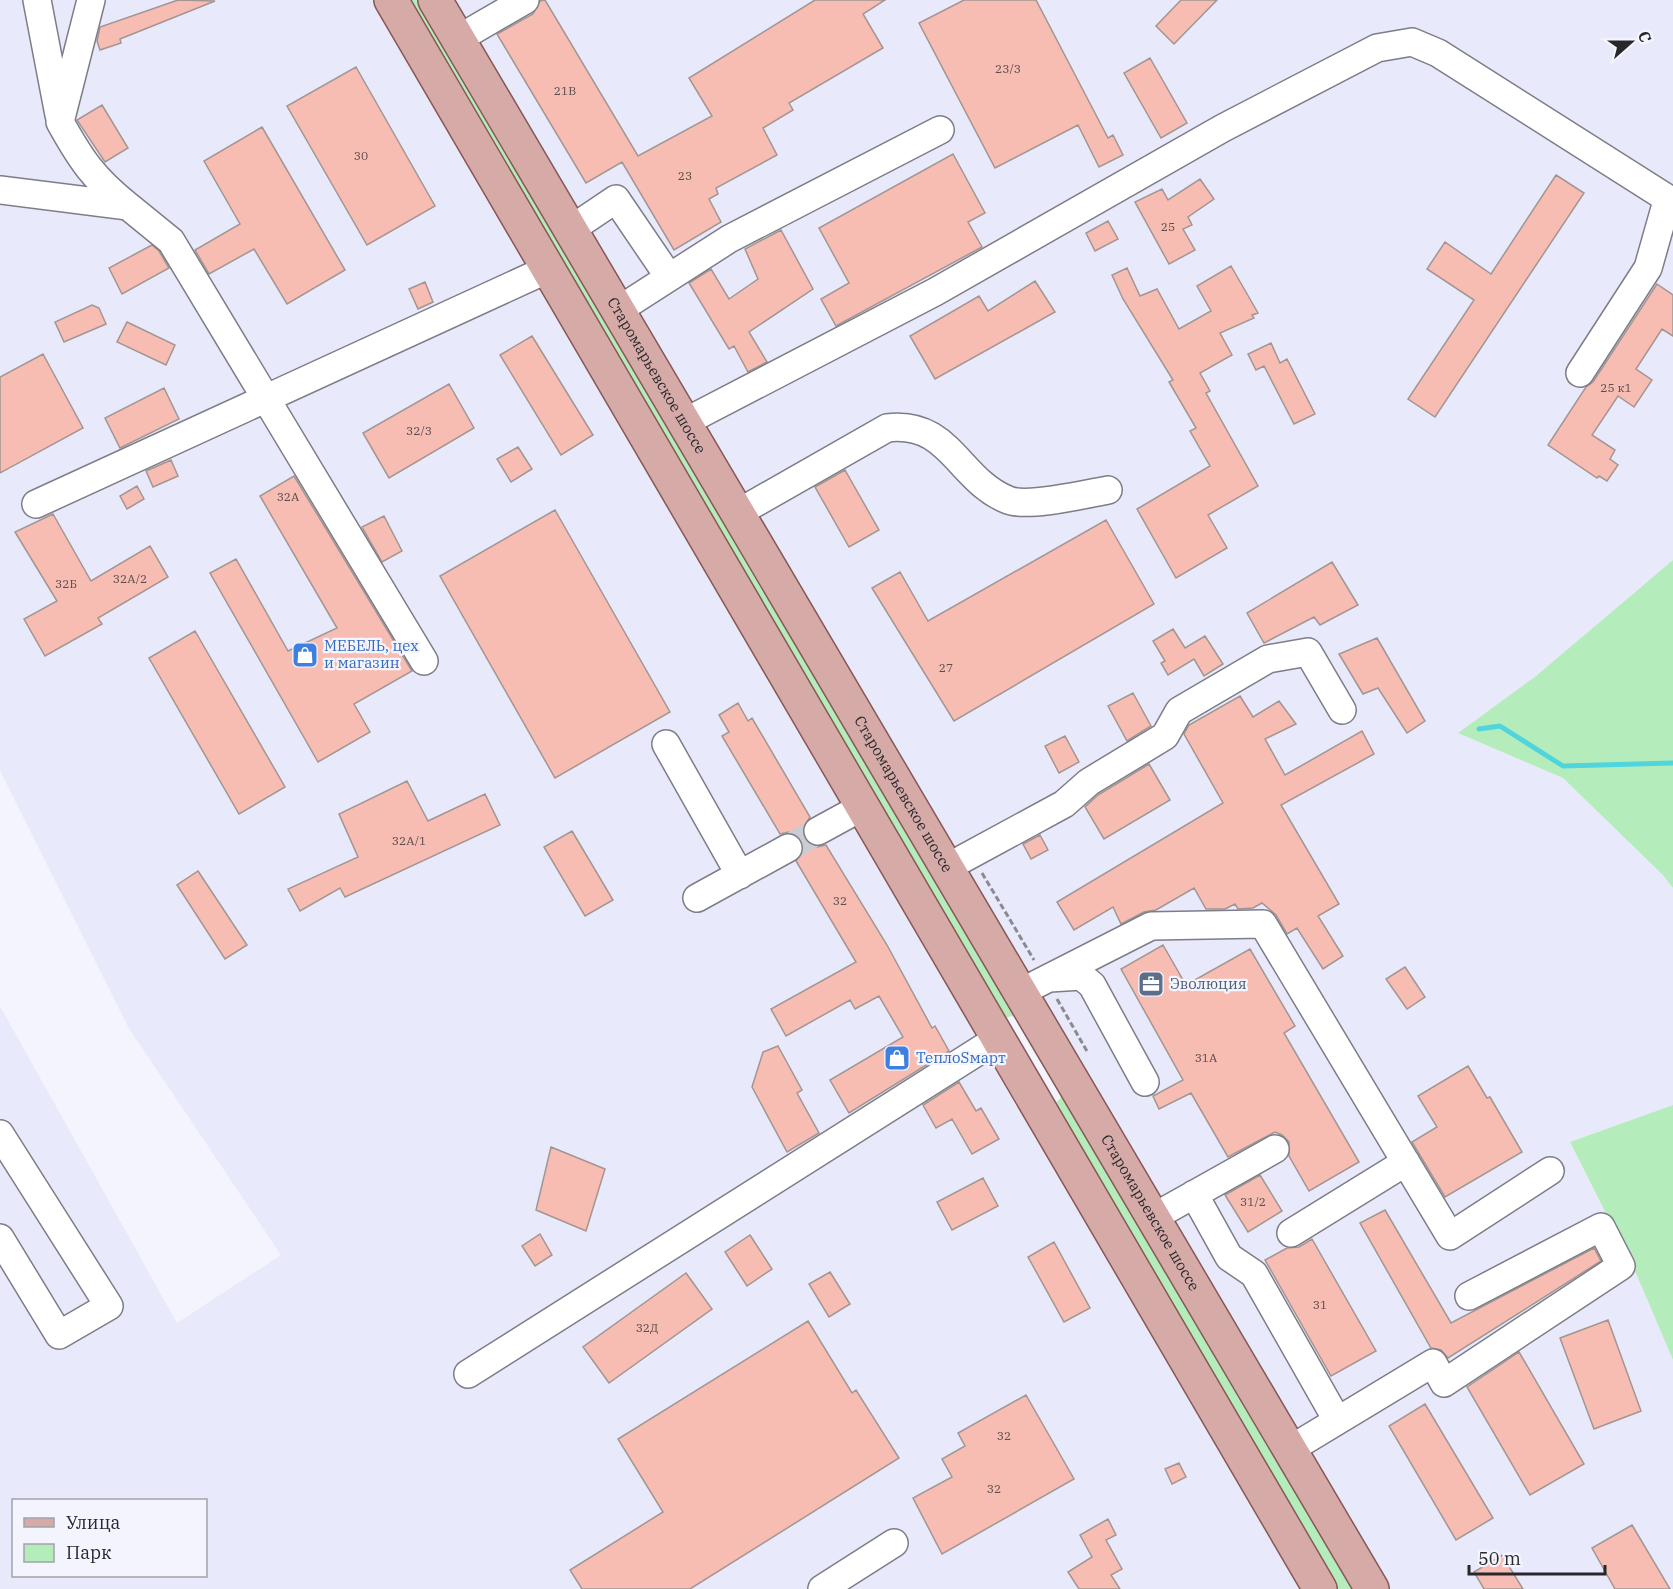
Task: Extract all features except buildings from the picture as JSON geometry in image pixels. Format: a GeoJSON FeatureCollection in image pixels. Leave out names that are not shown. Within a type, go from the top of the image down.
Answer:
{"type":"FeatureCollection","features":[{"type":"Feature","properties":{"kind":"main road"},"geometry":{"type":"LineString","coordinates":[[391,0],[862,807],[1017,1067],[1320,1589]]}},
{"type":"Feature","properties":{"kind":"main road","name":"Старомарьевское шоссе"},"geometry":{"type":"LineString","coordinates":[[435,0],[946,868],[1032,986],[1050,1046],[1372,1589]]}},
{"type":"Feature","properties":{"kind":"main road"},"geometry":{"type":"LineString","coordinates":[[1017,1067],[1050,1046]]}},
{"type":"Feature","properties":{"kind":"lane"},"geometry":{"type":"LineString","coordinates":[[36,0],[60,122],[83,163],[103,186],[171,241],[424,661]]}},
{"type":"Feature","properties":{"kind":"lane"},"geometry":{"type":"LineString","coordinates":[[60,122],[91,0]]}},
{"type":"Feature","properties":{"kind":"lane"},"geometry":{"type":"LineString","coordinates":[[458,39],[525,0]]}},
{"type":"Feature","properties":{"kind":"lane"},"geometry":{"type":"LineString","coordinates":[[683,423],[935,292],[1223,128],[1377,48],[1412,42],[1438,52],[1670,202],[1648,268],[1580,373]]}},
{"type":"Feature","properties":{"kind":"lane"},"geometry":{"type":"LineString","coordinates":[[617,311],[729,240],[940,129]]}},
{"type":"Feature","properties":{"kind":"lane"},"geometry":{"type":"LineString","coordinates":[[0,190],[128,206]]}},
{"type":"Feature","properties":{"kind":"lane"},"geometry":{"type":"LineString","coordinates":[[570,230],[616,200],[669,277]]}},
{"type":"Feature","properties":{"kind":"lane"},"geometry":{"type":"LineString","coordinates":[[36,504],[548,269]]}},
{"type":"Feature","properties":{"kind":"lane"},"geometry":{"type":"LineString","coordinates":[[736,514],[887,428],[908,425],[942,441],[970,475],[1009,501],[1053,501],[1108,490]]}},
{"type":"Feature","properties":{"kind":"lane"},"geometry":{"type":"LineString","coordinates":[[946,868],[1064,804],[1089,782],[1165,736],[1179,711],[1268,659],[1308,652],[1342,710]]}},
{"type":"Feature","properties":{"kind":"lane"},"geometry":{"type":"LineString","coordinates":[[666,744],[740,874]]}},
{"type":"Feature","properties":{"kind":"lane"},"geometry":{"type":"LineString","coordinates":[[818,831],[862,807]]}},
{"type":"Feature","properties":{"kind":"lane"},"geometry":{"type":"LineString","coordinates":[[697,898],[788,848]]}},
{"type":"Feature","properties":{"kind":"lane"},"geometry":{"type":"LineString","coordinates":[[1032,986],[1151,926],[1263,924],[1450,1236],[1550,1171]]}},
{"type":"Feature","properties":{"kind":"lane"},"geometry":{"type":"LineString","coordinates":[[1032,986],[1081,976],[1092,985],[1145,1082]]}},
{"type":"Feature","properties":{"kind":"lane"},"geometry":{"type":"LineString","coordinates":[[468,1374],[999,1038]]}},
{"type":"Feature","properties":{"kind":"lane"},"geometry":{"type":"LineString","coordinates":[[0,1134],[110,1306],[59,1335],[0,1238]]}},
{"type":"Feature","properties":{"kind":"lane"},"geometry":{"type":"LineString","coordinates":[[1152,1218],[1275,1149]]}},
{"type":"Feature","properties":{"kind":"lane"},"geometry":{"type":"LineString","coordinates":[[1292,1233],[1406,1162]]}},
{"type":"Feature","properties":{"kind":"lane"},"geometry":{"type":"LineString","coordinates":[[1194,1194],[1229,1257],[1254,1274],[1337,1420]]}},
{"type":"Feature","properties":{"kind":"lane"},"geometry":{"type":"LineString","coordinates":[[1289,1450],[1433,1363],[1444,1383],[1621,1266],[1600,1227],[1469,1296]]}},
{"type":"Feature","properties":{"kind":"lane"},"geometry":{"type":"LineString","coordinates":[[822,1589],[894,1543]]}},
{"type":"Feature","properties":{"kind":"shaded area"},"geometry":{"type":"Polygon","coordinates":[[[0,0],[376,0],[1306,1589],[0,1589],[0,1006],[177,1323],[281,1255],[128,1027],[0,771],[0,0]]]}},
{"type":"Feature","properties":{"kind":"shaded area"},"geometry":{"type":"Polygon","coordinates":[[[444,0],[1673,0],[1673,560],[1536,676],[1458,733],[1563,778],[1664,875],[1673,888],[1673,1105],[1570,1142],[1635,1271],[1673,1360],[1673,1589],[1378,1589],[444,0]]]}},
{"type":"Feature","properties":{"kind":"green space"},"geometry":{"type":"Polygon","coordinates":[[[405,0],[424,0],[1015,1015],[1005,1018],[405,0]]]}},
{"type":"Feature","properties":{"kind":"green space"},"geometry":{"type":"Polygon","coordinates":[[[1673,560],[1673,888],[1663,875],[1563,778],[1458,733],[1536,676],[1673,560]]]}},
{"type":"Feature","properties":{"kind":"green space"},"geometry":{"type":"Polygon","coordinates":[[[1062,1097],[1356,1589],[1338,1589],[1053,1105],[1062,1097]]]}},
{"type":"Feature","properties":{"kind":"green space"},"geometry":{"type":"Polygon","coordinates":[[[1673,1105],[1673,1360],[1635,1271],[1570,1142],[1673,1105]]]}},
{"type":"Feature","properties":{"kind":"waterway"},"geometry":{"type":"LineString","coordinates":[[1479,729],[1500,726],[1563,766],[1673,763]]}},
{"type":"Feature","properties":{"kind":"tunnel"},"geometry":{"type":"LineString","coordinates":[[788,848],[818,831]]}},
{"type":"Feature","properties":{"kind":"place","name":"МЕБЕЛЬ, цех и магазин"},"geometry":{"type":"Point","coordinates":[305,655]}},
{"type":"Feature","properties":{"kind":"place","name":"Эволюция"},"geometry":{"type":"Point","coordinates":[1151,984]}},
{"type":"Feature","properties":{"kind":"place","name":"ТеплоSмарт"},"geometry":{"type":"Point","coordinates":[897,1058]}}]}
